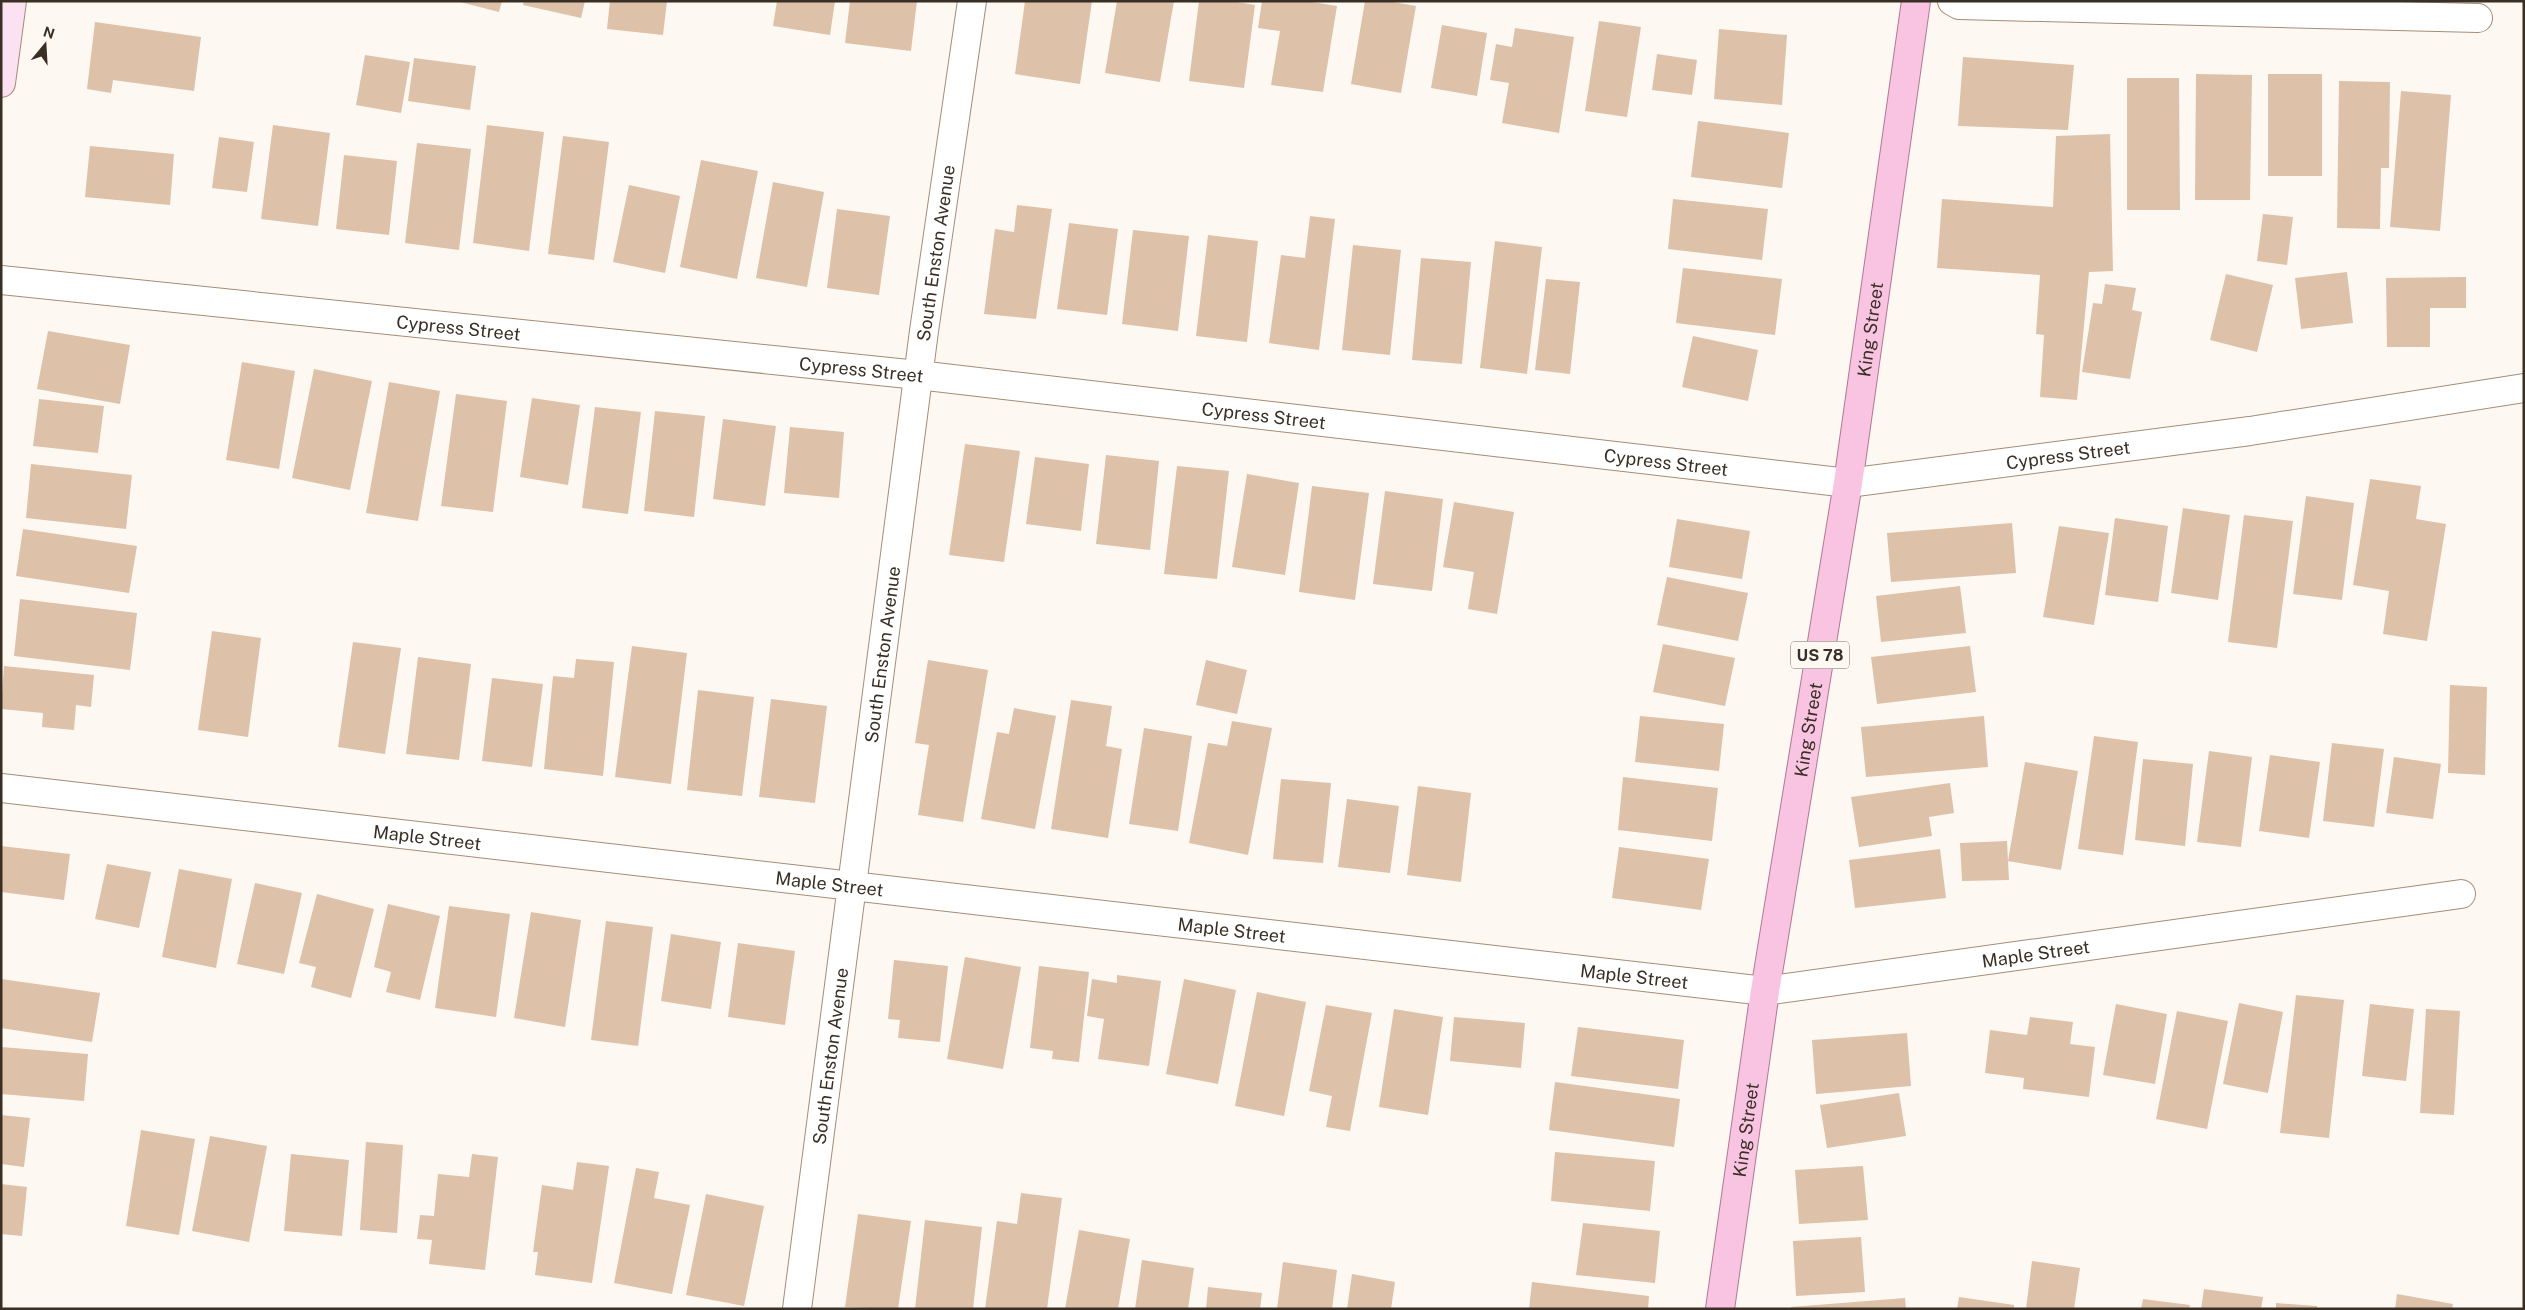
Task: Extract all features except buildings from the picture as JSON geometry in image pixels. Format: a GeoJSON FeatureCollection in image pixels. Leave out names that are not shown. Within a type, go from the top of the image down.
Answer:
{"type":"FeatureCollection","features":[{"type":"Feature","properties":{"kind":"main road"},"geometry":{"type":"LineString","coordinates":[[1,83],[12,1]]}},
{"type":"Feature","properties":{"kind":"main road","name":"King Street"},"geometry":{"type":"LineString","coordinates":[[1720,1309],[1765,991],[1848,483],[1916,1]]}},
{"type":"Feature","properties":{"kind":"street","name":"South Enston Avenue"},"geometry":{"type":"LineString","coordinates":[[797,1309],[918,375],[972,1]]}},
{"type":"Feature","properties":{"kind":"street"},"geometry":{"type":"LineString","coordinates":[[1952,1],[1959,5],[2478,18]]}},
{"type":"Feature","properties":{"kind":"street","name":"Cypress Street"},"geometry":{"type":"LineString","coordinates":[[1,280],[918,375],[1848,483],[2250,431],[2524,388]]}},
{"type":"Feature","properties":{"kind":"street","name":"Maple Street"},"geometry":{"type":"LineString","coordinates":[[1,788],[1765,991],[2461,894]]}}]}
